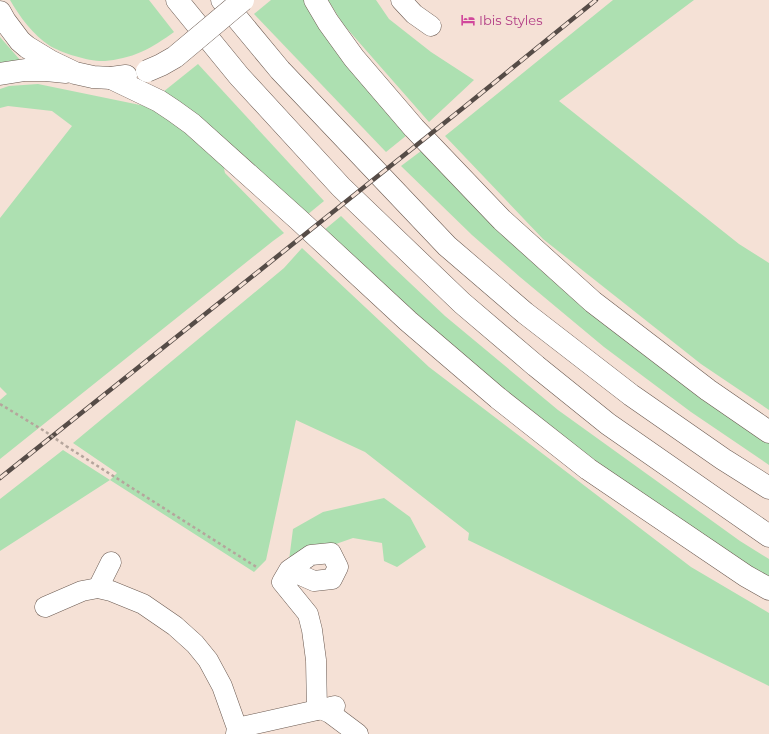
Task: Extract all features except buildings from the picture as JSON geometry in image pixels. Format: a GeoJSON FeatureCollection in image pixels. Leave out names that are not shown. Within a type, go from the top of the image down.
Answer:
{"type":"FeatureCollection","features":[{"type":"Feature","properties":{"kind":"highway"},"geometry":{"type":"LineString","coordinates":[[177,0],[239,76],[342,186],[462,303],[536,366],[608,424],[769,536]]}},
{"type":"Feature","properties":{"kind":"highway"},"geometry":{"type":"LineString","coordinates":[[222,0],[280,70],[447,246],[525,313],[631,395],[723,459],[769,488]]}},
{"type":"Feature","properties":{"kind":"highway"},"geometry":{"type":"LineString","coordinates":[[0,74],[25,70],[46,70],[75,73],[93,77],[111,78],[131,76],[147,71],[175,57],[243,0]]}},
{"type":"Feature","properties":{"kind":"highway"},"geometry":{"type":"LineString","coordinates":[[315,0],[328,22],[354,58],[414,128],[502,220],[593,302],[708,390],[769,432]]}},
{"type":"Feature","properties":{"kind":"highway"},"geometry":{"type":"LineString","coordinates":[[0,12],[14,34],[27,47],[50,61],[75,73]]}},
{"type":"Feature","properties":{"kind":"highway"},"geometry":{"type":"LineString","coordinates":[[111,78],[159,101],[192,124],[408,321],[498,398],[576,460],[739,571],[769,589]]}},
{"type":"Feature","properties":{"kind":"street"},"geometry":{"type":"LineString","coordinates":[[401,0],[414,14],[431,26]]}},
{"type":"Feature","properties":{"kind":"street"},"geometry":{"type":"LineString","coordinates":[[98,588],[111,562]]}},
{"type":"Feature","properties":{"kind":"street"},"geometry":{"type":"LineString","coordinates":[[289,570],[282,582],[308,614],[325,708],[358,734]]}},
{"type":"Feature","properties":{"kind":"street"},"geometry":{"type":"LineString","coordinates":[[45,607],[82,591],[98,588],[111,591],[143,604],[175,626],[195,644],[208,660],[222,686],[237,731],[325,708]]}},
{"type":"Feature","properties":{"kind":"path"},"geometry":{"type":"LineString","coordinates":[[0,404],[258,568]]}},
{"type":"Feature","properties":{"kind":"green space"},"geometry":{"type":"Polygon","coordinates":[[[10,0],[149,0],[174,32],[150,48],[141,52],[109,61],[92,60],[62,51],[44,42],[27,25],[10,0]]]}},
{"type":"Feature","properties":{"kind":"green space"},"geometry":{"type":"Polygon","coordinates":[[[271,0],[305,0],[407,135],[386,152],[254,14],[271,0]]]}},
{"type":"Feature","properties":{"kind":"green space"},"geometry":{"type":"Polygon","coordinates":[[[328,0],[376,0],[389,19],[431,52],[474,80],[429,122],[343,24],[328,0]]]}},
{"type":"Feature","properties":{"kind":"green space"},"geometry":{"type":"Polygon","coordinates":[[[613,0],[694,0],[559,101],[739,244],[769,263],[769,410],[701,364],[543,239],[445,136],[613,0]]]}},
{"type":"Feature","properties":{"kind":"green space"},"geometry":{"type":"Polygon","coordinates":[[[0,37],[21,61],[0,65],[0,37]]]}},
{"type":"Feature","properties":{"kind":"green space"},"geometry":{"type":"Polygon","coordinates":[[[198,64],[324,201],[307,215],[163,92],[198,64]]]}},
{"type":"Feature","properties":{"kind":"green space"},"geometry":{"type":"Polygon","coordinates":[[[38,84],[145,106],[166,115],[222,160],[225,173],[284,233],[0,459],[0,400],[7,394],[0,387],[0,218],[72,126],[52,111],[8,106],[0,108],[0,89],[9,86],[38,84]]]}},
{"type":"Feature","properties":{"kind":"green space"},"geometry":{"type":"Polygon","coordinates":[[[421,151],[729,417],[769,443],[769,465],[691,412],[604,347],[472,235],[401,166],[421,151]]]}},
{"type":"Feature","properties":{"kind":"green space"},"geometry":{"type":"Polygon","coordinates":[[[341,216],[445,316],[558,410],[740,541],[769,559],[769,577],[656,506],[563,436],[478,368],[323,231],[341,216]]]}},
{"type":"Feature","properties":{"kind":"green space"},"geometry":{"type":"Polygon","coordinates":[[[302,248],[429,367],[691,567],[769,613],[769,686],[468,540],[469,533],[365,452],[296,420],[266,560],[254,572],[110,480],[117,473],[73,443],[284,268],[302,248]]]}},
{"type":"Feature","properties":{"kind":"green space"},"geometry":{"type":"Polygon","coordinates":[[[63,450],[110,480],[0,551],[0,499],[63,450]]]}},
{"type":"Feature","properties":{"kind":"green space"},"geometry":{"type":"Polygon","coordinates":[[[384,498],[410,517],[426,547],[397,567],[384,561],[382,543],[353,538],[313,552],[288,568],[293,529],[323,512],[384,498]]]}},
{"type":"Feature","properties":{"kind":"railway"},"geometry":{"type":"LineString","coordinates":[[0,478],[596,0]]}},
{"type":"Feature","properties":{"kind":"place","name":"Ibis Styles"},"geometry":{"type":"Point","coordinates":[468,20]}}]}
